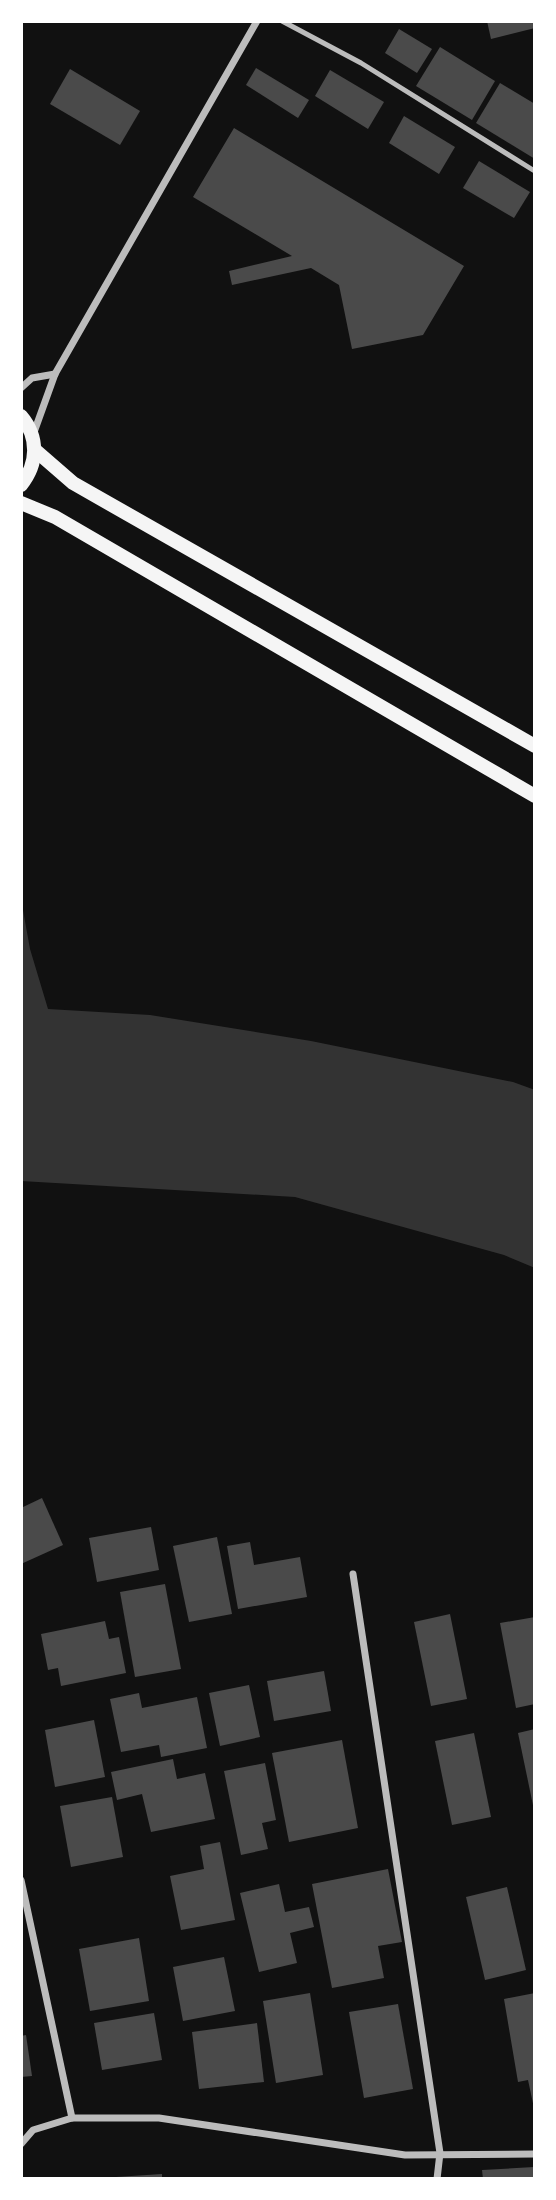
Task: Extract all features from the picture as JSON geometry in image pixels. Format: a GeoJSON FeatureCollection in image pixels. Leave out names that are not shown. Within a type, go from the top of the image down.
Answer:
{"type":"FeatureCollection","features":[{"type":"Feature","properties":{"kind":"main road"},"geometry":{"type":"LineString","coordinates":[[21,416],[34,443],[73,483],[535,746]]}},
{"type":"Feature","properties":{"kind":"main road"},"geometry":{"type":"LineString","coordinates":[[21,485],[33,465],[34,443]]}},
{"type":"Feature","properties":{"kind":"main road"},"geometry":{"type":"LineString","coordinates":[[21,503],[55,517],[535,796]]}},
{"type":"Feature","properties":{"kind":"street"},"geometry":{"type":"LineString","coordinates":[[34,443],[55,374],[257,21]]}},
{"type":"Feature","properties":{"kind":"street"},"geometry":{"type":"LineString","coordinates":[[21,388],[32,378],[55,374]]}},
{"type":"Feature","properties":{"kind":"street"},"geometry":{"type":"LineString","coordinates":[[353,1574],[440,2153],[437,2179]]}},
{"type":"Feature","properties":{"kind":"street"},"geometry":{"type":"LineString","coordinates":[[21,1880],[72,2118]]}},
{"type":"Feature","properties":{"kind":"street"},"geometry":{"type":"LineString","coordinates":[[21,2144],[33,2130],[72,2118],[159,2118],[405,2155],[535,2154]]}},
{"type":"Feature","properties":{"kind":"lane"},"geometry":{"type":"LineString","coordinates":[[282,21],[361,63],[533,170]]}},
{"type":"Feature","properties":{"kind":"shaded area"},"geometry":{"type":"Polygon","coordinates":[[[21,899],[30,949],[48,1009],[150,1015],[311,1041],[513,1082],[535,1090],[535,1268],[504,1255],[295,1197],[21,1181],[21,899]]]}},
{"type":"Feature","properties":{"kind":"building"},"geometry":{"type":"Polygon","coordinates":[[[487,21],[533,21],[535,28],[491,39],[487,21]]]}},
{"type":"Feature","properties":{"kind":"building"},"geometry":{"type":"Polygon","coordinates":[[[399,29],[432,49],[417,73],[385,53],[399,29]]]}},
{"type":"Feature","properties":{"kind":"building"},"geometry":{"type":"Polygon","coordinates":[[[440,47],[495,81],[472,120],[416,86],[440,47]]]}},
{"type":"Feature","properties":{"kind":"building"},"geometry":{"type":"Polygon","coordinates":[[[256,68],[309,100],[298,118],[246,85],[256,68]]]}},
{"type":"Feature","properties":{"kind":"building"},"geometry":{"type":"Polygon","coordinates":[[[70,69],[140,111],[120,145],[50,104],[70,69]]]}},
{"type":"Feature","properties":{"kind":"building"},"geometry":{"type":"Polygon","coordinates":[[[330,70],[384,102],[368,129],[315,96],[330,70]]]}},
{"type":"Feature","properties":{"kind":"building"},"geometry":{"type":"Polygon","coordinates":[[[500,83],[535,104],[535,159],[476,123],[500,83]]]}},
{"type":"Feature","properties":{"kind":"building"},"geometry":{"type":"Polygon","coordinates":[[[404,116],[455,147],[439,174],[389,143],[404,116]]]}},
{"type":"Feature","properties":{"kind":"building"},"geometry":{"type":"Polygon","coordinates":[[[234,128],[464,266],[423,335],[352,349],[339,285],[311,268],[232,285],[229,271],[292,256],[193,197],[234,128]]]}},
{"type":"Feature","properties":{"kind":"building"},"geometry":{"type":"Polygon","coordinates":[[[479,161],[530,192],[514,218],[463,188],[479,161]]]}},
{"type":"Feature","properties":{"kind":"building"},"geometry":{"type":"Polygon","coordinates":[[[42,1498],[63,1545],[21,1564],[21,1508],[42,1498]]]}},
{"type":"Feature","properties":{"kind":"building"},"geometry":{"type":"Polygon","coordinates":[[[151,1527],[159,1570],[97,1582],[89,1538],[151,1527]]]}},
{"type":"Feature","properties":{"kind":"building"},"geometry":{"type":"Polygon","coordinates":[[[217,1537],[232,1614],[189,1622],[173,1546],[217,1537]]]}},
{"type":"Feature","properties":{"kind":"building"},"geometry":{"type":"Polygon","coordinates":[[[250,1542],[254,1565],[300,1557],[307,1597],[238,1609],[227,1546],[250,1542]]]}},
{"type":"Feature","properties":{"kind":"building"},"geometry":{"type":"Polygon","coordinates":[[[165,1584],[181,1669],[135,1677],[120,1592],[165,1584]]]}},
{"type":"Feature","properties":{"kind":"building"},"geometry":{"type":"Polygon","coordinates":[[[450,1614],[467,1699],[431,1706],[414,1622],[450,1614]]]}},
{"type":"Feature","properties":{"kind":"building"},"geometry":{"type":"Polygon","coordinates":[[[535,1617],[535,1704],[516,1708],[500,1623],[535,1617]]]}},
{"type":"Feature","properties":{"kind":"building"},"geometry":{"type":"Polygon","coordinates":[[[105,1621],[109,1639],[119,1637],[126,1673],[61,1686],[58,1668],[48,1670],[41,1634],[105,1621]]]}},
{"type":"Feature","properties":{"kind":"building"},"geometry":{"type":"Polygon","coordinates":[[[324,1671],[331,1711],[274,1721],[267,1681],[324,1671]]]}},
{"type":"Feature","properties":{"kind":"building"},"geometry":{"type":"Polygon","coordinates":[[[249,1685],[260,1737],[220,1746],[209,1693],[249,1685]]]}},
{"type":"Feature","properties":{"kind":"building"},"geometry":{"type":"Polygon","coordinates":[[[139,1693],[142,1708],[197,1697],[207,1748],[161,1757],[159,1745],[121,1752],[110,1699],[139,1693]]]}},
{"type":"Feature","properties":{"kind":"building"},"geometry":{"type":"Polygon","coordinates":[[[94,1720],[105,1777],[55,1787],[45,1730],[94,1720]]]}},
{"type":"Feature","properties":{"kind":"building"},"geometry":{"type":"Polygon","coordinates":[[[535,1729],[535,1809],[534,1810],[518,1733],[535,1729]]]}},
{"type":"Feature","properties":{"kind":"building"},"geometry":{"type":"Polygon","coordinates":[[[474,1733],[491,1817],[452,1825],[435,1741],[474,1733]]]}},
{"type":"Feature","properties":{"kind":"building"},"geometry":{"type":"Polygon","coordinates":[[[342,1740],[358,1828],[289,1842],[272,1753],[342,1740]]]}},
{"type":"Feature","properties":{"kind":"building"},"geometry":{"type":"Polygon","coordinates":[[[173,1759],[177,1779],[205,1773],[215,1819],[151,1832],[142,1794],[117,1800],[111,1772],[173,1759]]]}},
{"type":"Feature","properties":{"kind":"building"},"geometry":{"type":"Polygon","coordinates":[[[265,1763],[276,1820],[262,1823],[268,1849],[241,1855],[224,1771],[265,1763]]]}},
{"type":"Feature","properties":{"kind":"building"},"geometry":{"type":"Polygon","coordinates":[[[112,1797],[123,1857],[71,1867],[60,1806],[112,1797]]]}},
{"type":"Feature","properties":{"kind":"building"},"geometry":{"type":"Polygon","coordinates":[[[220,1842],[235,1920],[181,1930],[170,1876],[204,1869],[200,1846],[220,1842]]]}},
{"type":"Feature","properties":{"kind":"building"},"geometry":{"type":"Polygon","coordinates":[[[388,1869],[402,1942],[378,1946],[384,1978],[332,1988],[312,1884],[388,1869]]]}},
{"type":"Feature","properties":{"kind":"building"},"geometry":{"type":"Polygon","coordinates":[[[279,1884],[285,1912],[309,1907],[314,1927],[290,1933],[297,1963],[259,1972],[240,1893],[279,1884]]]}},
{"type":"Feature","properties":{"kind":"building"},"geometry":{"type":"Polygon","coordinates":[[[507,1887],[526,1970],[485,1980],[466,1897],[507,1887]]]}},
{"type":"Feature","properties":{"kind":"building"},"geometry":{"type":"Polygon","coordinates":[[[139,1938],[149,2001],[90,2011],[79,1949],[139,1938]]]}},
{"type":"Feature","properties":{"kind":"building"},"geometry":{"type":"Polygon","coordinates":[[[224,1957],[235,2011],[183,2021],[173,1967],[224,1957]]]}},
{"type":"Feature","properties":{"kind":"building"},"geometry":{"type":"Polygon","coordinates":[[[310,1993],[323,2075],[276,2083],[263,2001],[310,1993]]]}},
{"type":"Feature","properties":{"kind":"building"},"geometry":{"type":"Polygon","coordinates":[[[535,1993],[534,2108],[528,2080],[518,2082],[504,1999],[535,1993]]]}},
{"type":"Feature","properties":{"kind":"building"},"geometry":{"type":"Polygon","coordinates":[[[398,2004],[413,2089],[364,2098],[349,2012],[398,2004]]]}},
{"type":"Feature","properties":{"kind":"building"},"geometry":{"type":"Polygon","coordinates":[[[154,2013],[162,2060],[102,2070],[94,2023],[154,2013]]]}},
{"type":"Feature","properties":{"kind":"building"},"geometry":{"type":"Polygon","coordinates":[[[257,2023],[264,2082],[199,2089],[192,2032],[257,2023]]]}},
{"type":"Feature","properties":{"kind":"building"},"geometry":{"type":"Polygon","coordinates":[[[26,2035],[32,2076],[21,2077],[21,2036],[26,2035]]]}},
{"type":"Feature","properties":{"kind":"building"},"geometry":{"type":"Polygon","coordinates":[[[534,2167],[535,2179],[483,2179],[482,2170],[534,2167]]]}},
{"type":"Feature","properties":{"kind":"building"},"geometry":{"type":"Polygon","coordinates":[[[162,2174],[162,2179],[116,2179],[116,2177],[162,2174]]]}}]}
